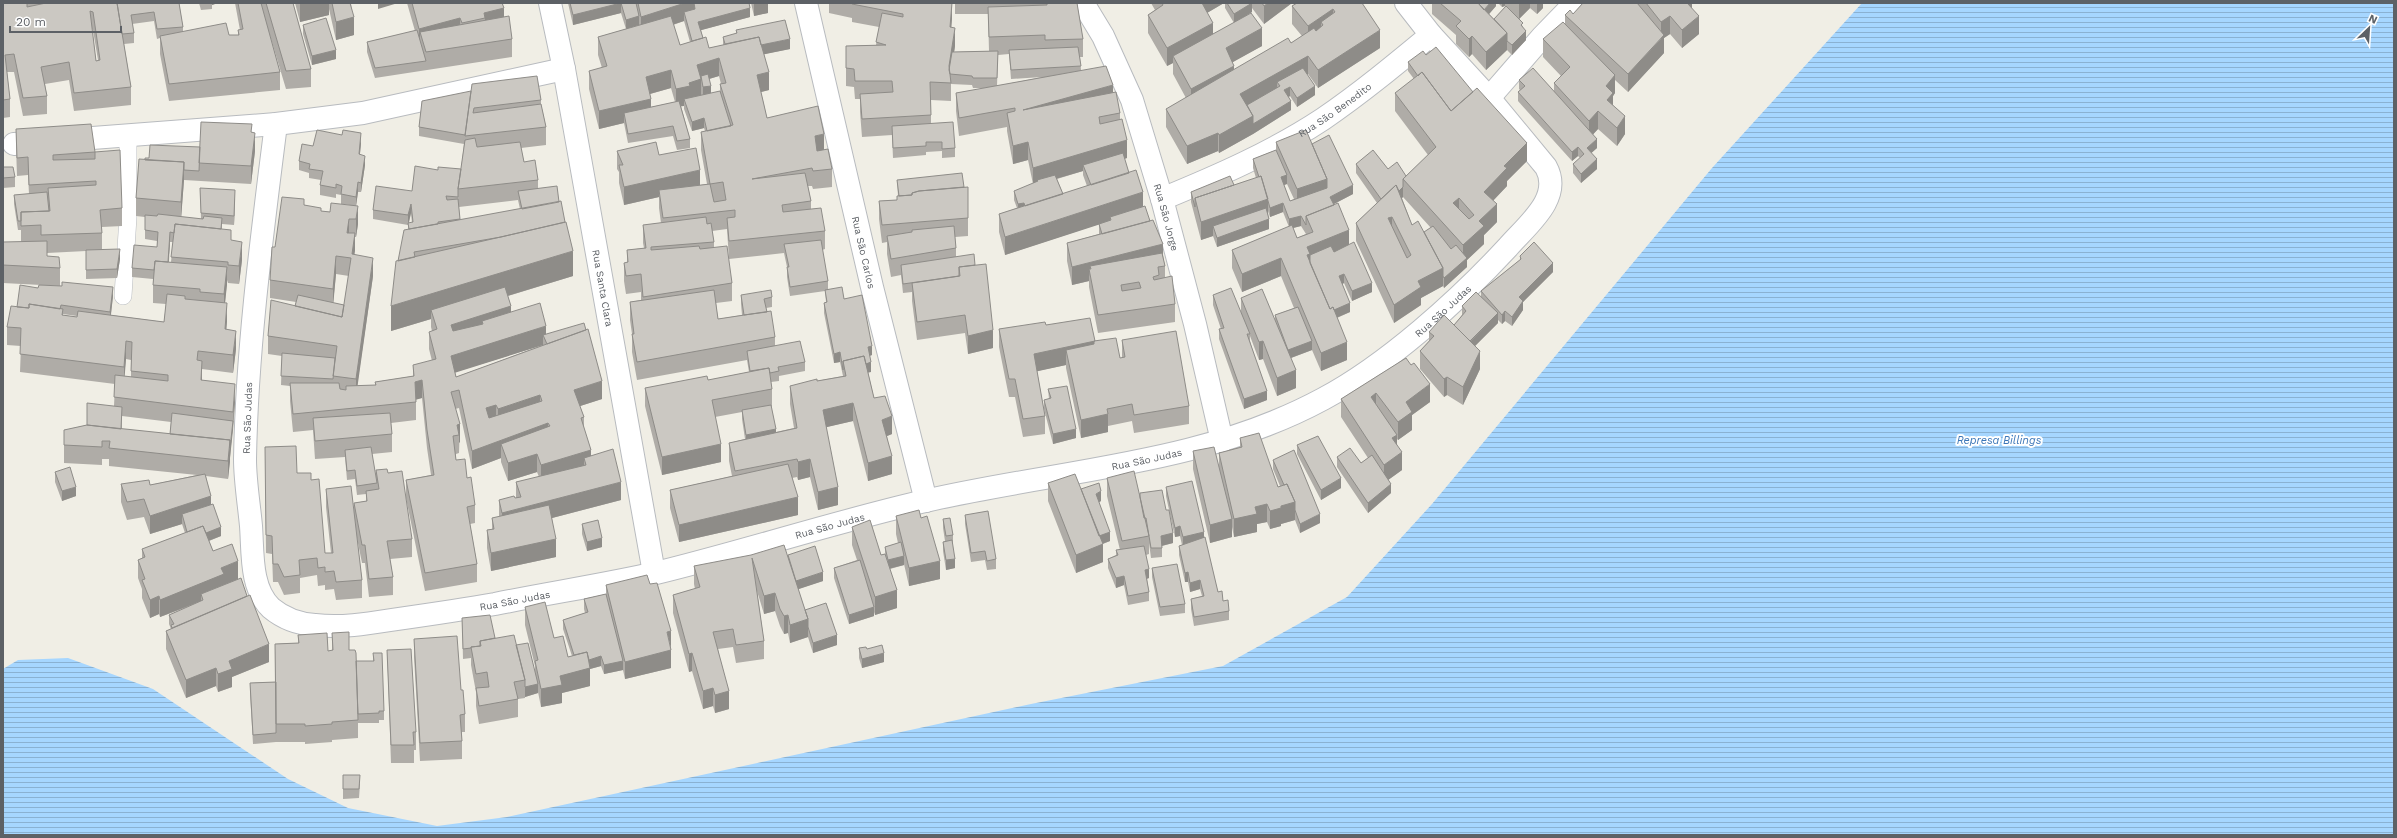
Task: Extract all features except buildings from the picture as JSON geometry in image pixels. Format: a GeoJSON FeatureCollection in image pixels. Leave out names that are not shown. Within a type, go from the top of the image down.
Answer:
{"type":"FeatureCollection","features":[{"type":"Feature","properties":{"kind":"street","name":"Rua Santa Clara"},"geometry":{"type":"LineString","coordinates":[[550,3],[564,69],[654,574]]}},
{"type":"Feature","properties":{"kind":"street","name":"Rua São Carlos"},"geometry":{"type":"LineString","coordinates":[[806,3],[872,287],[926,501]]}},
{"type":"Feature","properties":{"kind":"street","name":"Rua São Jorge"},"geometry":{"type":"LineString","coordinates":[[1083,3],[1104,36],[1132,100],[1162,199],[1195,324],[1222,440]]}},
{"type":"Feature","properties":{"kind":"street","name":"Rua São Judas"},"geometry":{"type":"LineString","coordinates":[[276,124],[257,277],[249,374],[245,464],[255,574],[262,596],[272,608],[286,618],[308,625],[341,627],[454,611],[654,574],[926,501],[1137,462],[1222,440],[1323,399],[1375,365],[1444,309],[1492,264],[1536,216],[1547,201],[1552,178],[1546,167],[1489,98],[1431,35],[1406,3]]}},
{"type":"Feature","properties":{"kind":"street"},"geometry":{"type":"LineString","coordinates":[[1489,98],[1542,37],[1575,3]]}},
{"type":"Feature","properties":{"kind":"street","name":"Rua São Benedito"},"geometry":{"type":"LineString","coordinates":[[1162,199],[1212,178],[1260,155],[1322,119],[1431,35]]}},
{"type":"Feature","properties":{"kind":"street"},"geometry":{"type":"LineString","coordinates":[[14,144],[128,134],[276,124],[363,113],[564,69]]}},
{"type":"Feature","properties":{"kind":"lane"},"geometry":{"type":"LineString","coordinates":[[123,296],[128,217],[128,134]]}},
{"type":"Feature","properties":{"kind":"water","name":"Represa Billings"},"geometry":{"type":"Polygon","coordinates":[[[1862,3],[2394,3],[2394,835],[3,835],[3,669],[18,660],[68,658],[153,689],[288,779],[348,808],[437,826],[507,817],[1031,704],[1223,666],[1347,597],[1432,504],[1712,168],[1862,3]]]}}]}
